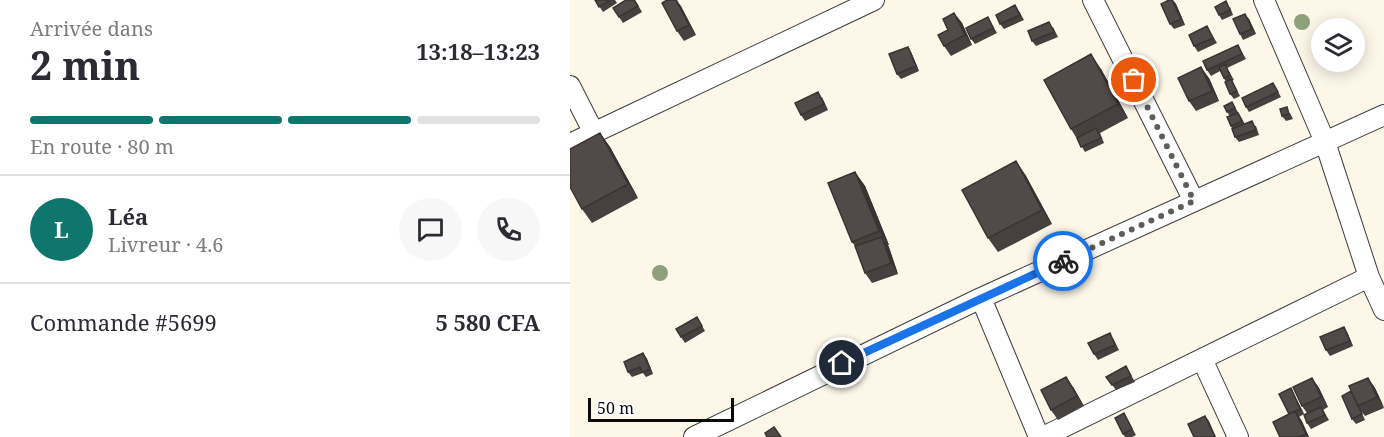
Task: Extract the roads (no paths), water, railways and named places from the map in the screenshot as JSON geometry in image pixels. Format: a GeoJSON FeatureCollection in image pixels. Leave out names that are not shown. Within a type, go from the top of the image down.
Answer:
{"type":"FeatureCollection","features":[{"type":"Feature","properties":{"kind":"street"},"geometry":{"type":"LineString","coordinates":[[570,144],[852,5],[874,0]]}},
{"type":"Feature","properties":{"kind":"street"},"geometry":{"type":"LineString","coordinates":[[1094,0],[1194,201]]}},
{"type":"Feature","properties":{"kind":"street"},"geometry":{"type":"LineString","coordinates":[[1264,0],[1325,142],[1369,277],[1384,310]]}},
{"type":"Feature","properties":{"kind":"street"},"geometry":{"type":"LineString","coordinates":[[570,86],[594,133]]}},
{"type":"Feature","properties":{"kind":"street"},"geometry":{"type":"LineString","coordinates":[[694,437],[981,298],[1384,116]]}},
{"type":"Feature","properties":{"kind":"street"},"geometry":{"type":"LineString","coordinates":[[981,298],[1041,437],[1369,277]]}},
{"type":"Feature","properties":{"kind":"street"},"geometry":{"type":"LineString","coordinates":[[1202,359],[1238,437]]}}]}
